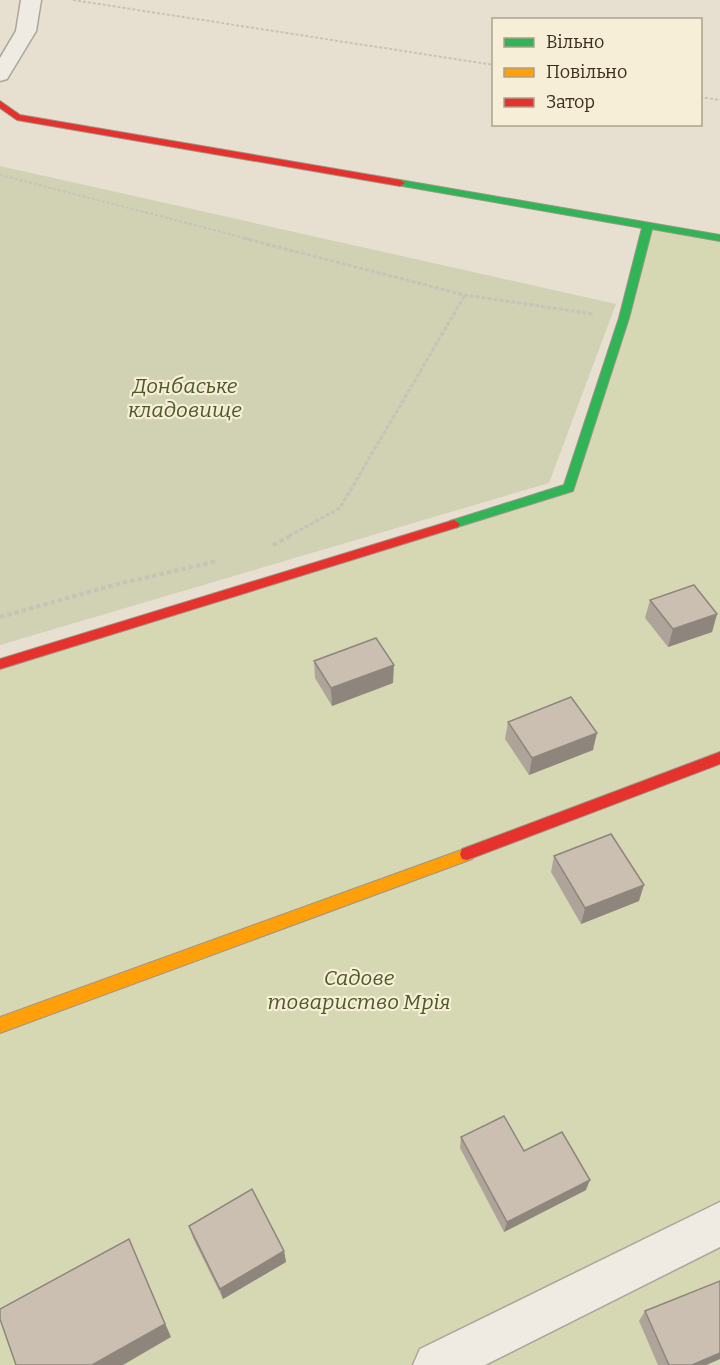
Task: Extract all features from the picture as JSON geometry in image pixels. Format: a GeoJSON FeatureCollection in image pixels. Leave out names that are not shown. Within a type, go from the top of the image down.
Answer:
{"type":"FeatureCollection","features":[{"type":"Feature","properties":{"kind":"street"},"geometry":{"type":"LineString","coordinates":[[0,75],[26,31],[31,0]]}},
{"type":"Feature","properties":{"kind":"street"},"geometry":{"type":"LineString","coordinates":[[0,104],[17,117],[720,238]]}},
{"type":"Feature","properties":{"kind":"street"},"geometry":{"type":"LineString","coordinates":[[0,664],[568,488],[624,318],[648,225]]}},
{"type":"Feature","properties":{"kind":"street"},"geometry":{"type":"LineString","coordinates":[[0,1025],[404,878],[720,758]]}},
{"type":"Feature","properties":{"kind":"street"},"geometry":{"type":"LineString","coordinates":[[436,1365],[720,1224]]}},
{"type":"Feature","properties":{"kind":"path"},"geometry":{"type":"LineString","coordinates":[[73,0],[492,65]]}},
{"type":"Feature","properties":{"kind":"path"},"geometry":{"type":"LineString","coordinates":[[702,97],[720,100]]}},
{"type":"Feature","properties":{"kind":"path"},"geometry":{"type":"LineString","coordinates":[[0,176],[465,295],[624,318]]}},
{"type":"Feature","properties":{"kind":"path"},"geometry":{"type":"LineString","coordinates":[[271,546],[340,508],[465,295]]}},
{"type":"Feature","properties":{"kind":"path"},"geometry":{"type":"LineString","coordinates":[[0,617],[118,584],[228,559]]}},
{"type":"Feature","properties":{"kind":"green space","name":"Донбаське кладовище"},"geometry":{"type":"Polygon","coordinates":[[[0,166],[616,304],[549,483],[0,645],[0,166]]]}},
{"type":"Feature","properties":{"kind":"green space","name":"Садове товариство Мрія"},"geometry":{"type":"Polygon","coordinates":[[[648,225],[720,238],[720,1365],[0,1365],[0,664],[568,488],[648,225]]]}},
{"type":"Feature","properties":{"kind":"building"},"geometry":{"type":"Polygon","coordinates":[[[694,585],[717,614],[673,629],[650,600],[694,585]]]}},
{"type":"Feature","properties":{"kind":"building"},"geometry":{"type":"Polygon","coordinates":[[[376,638],[394,665],[331,688],[314,661],[376,638]]]}},
{"type":"Feature","properties":{"kind":"building"},"geometry":{"type":"Polygon","coordinates":[[[571,697],[597,733],[532,758],[508,722],[571,697]]]}},
{"type":"Feature","properties":{"kind":"building"},"geometry":{"type":"Polygon","coordinates":[[[611,834],[644,885],[585,908],[554,856],[611,834]]]}},
{"type":"Feature","properties":{"kind":"building"},"geometry":{"type":"Polygon","coordinates":[[[504,1116],[524,1151],[562,1132],[590,1180],[507,1222],[461,1137],[504,1116]]]}},
{"type":"Feature","properties":{"kind":"building"},"geometry":{"type":"Polygon","coordinates":[[[252,1189],[284,1251],[220,1289],[189,1226],[252,1189]]]}},
{"type":"Feature","properties":{"kind":"building"},"geometry":{"type":"Polygon","coordinates":[[[129,1239],[165,1324],[92,1365],[16,1365],[0,1319],[0,1309],[129,1239]]]}},
{"type":"Feature","properties":{"kind":"building"},"geometry":{"type":"Polygon","coordinates":[[[720,1281],[720,1353],[692,1365],[669,1365],[645,1311],[720,1281]]]}},
{"type":"Feature","properties":{"kind":"traffic: fast"},"geometry":{"type":"LineString","coordinates":[[400,183],[720,238]]}},
{"type":"Feature","properties":{"kind":"traffic: fast"},"geometry":{"type":"LineString","coordinates":[[454,524],[569,488],[624,318],[648,225]]}},
{"type":"Feature","properties":{"kind":"traffic: slow"},"geometry":{"type":"LineString","coordinates":[[0,1025],[467,854]]}},
{"type":"Feature","properties":{"kind":"traffic: jam"},"geometry":{"type":"LineString","coordinates":[[0,104],[17,117],[400,183]]}},
{"type":"Feature","properties":{"kind":"traffic: jam"},"geometry":{"type":"LineString","coordinates":[[0,664],[454,524]]}},
{"type":"Feature","properties":{"kind":"traffic: jam"},"geometry":{"type":"LineString","coordinates":[[467,854],[720,758]]}}]}
